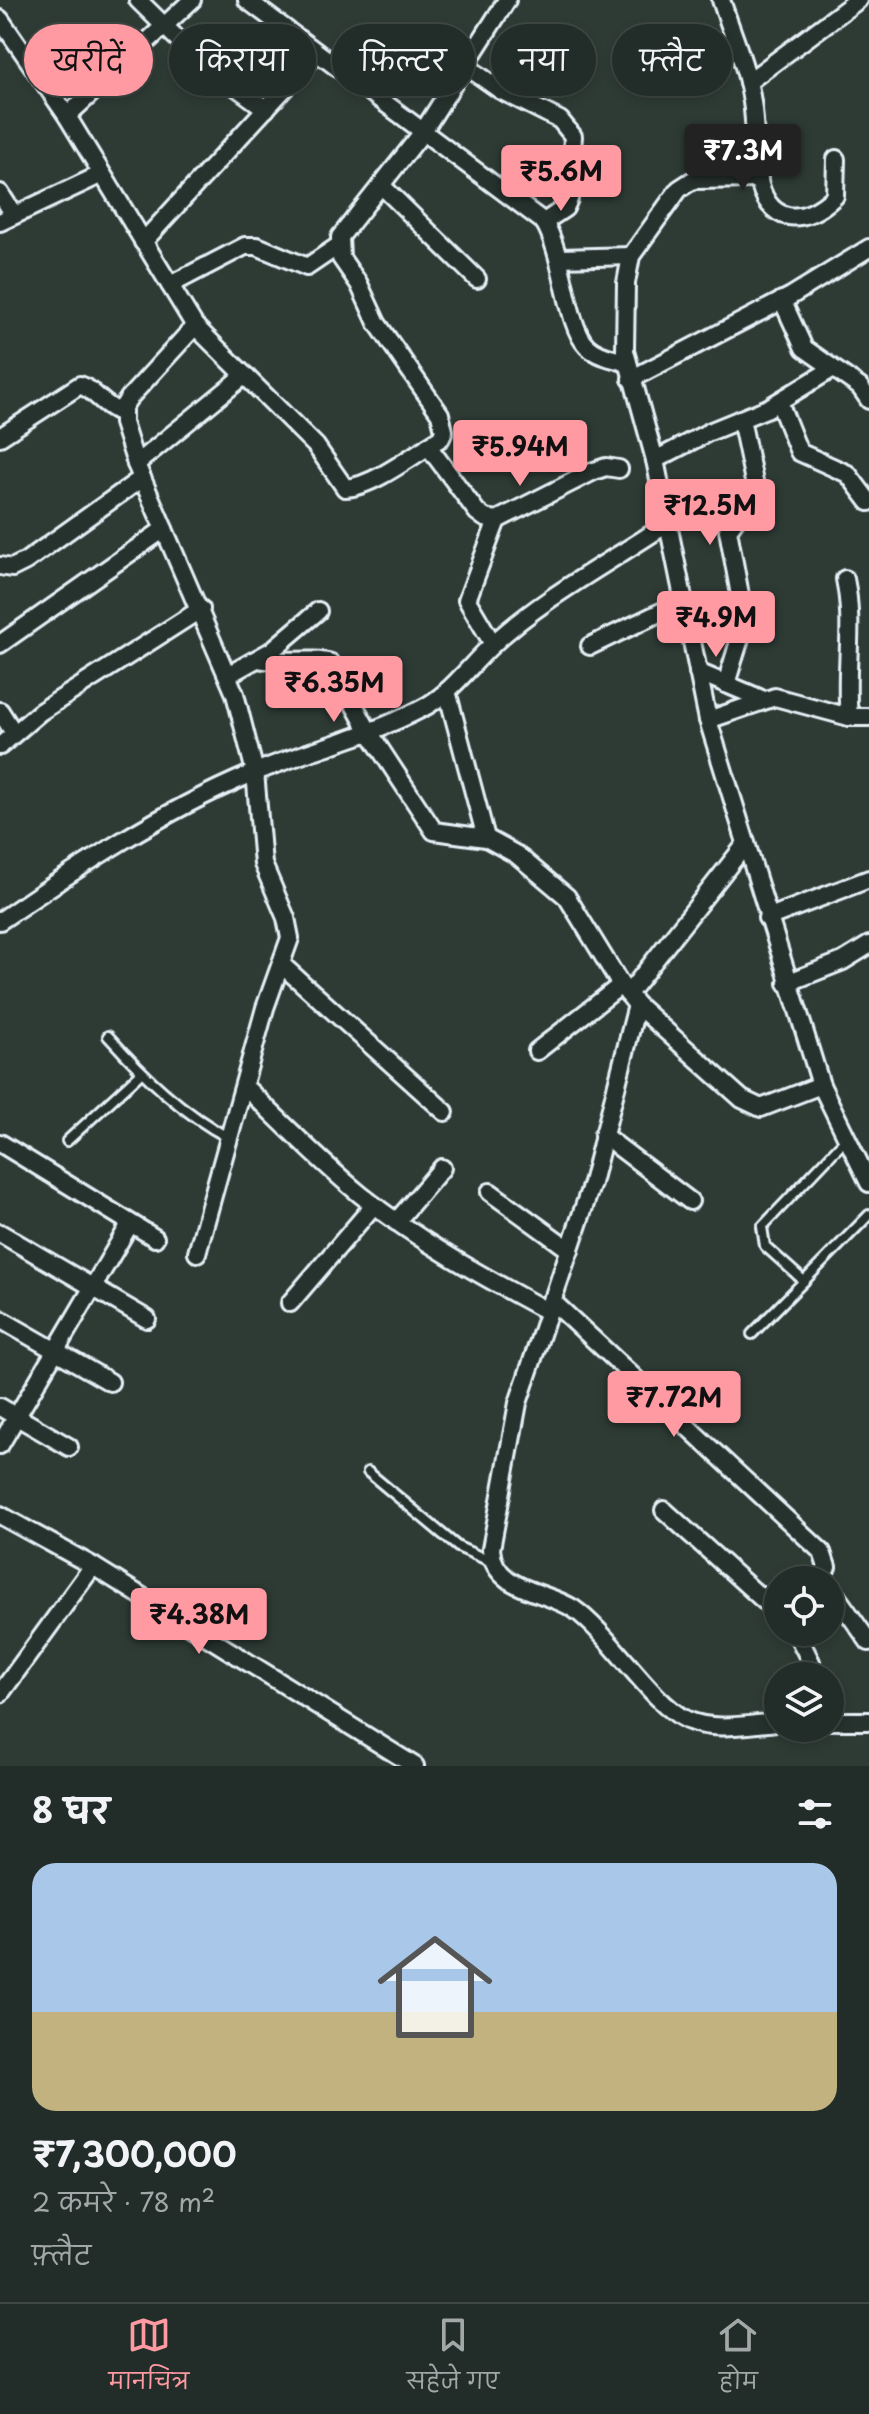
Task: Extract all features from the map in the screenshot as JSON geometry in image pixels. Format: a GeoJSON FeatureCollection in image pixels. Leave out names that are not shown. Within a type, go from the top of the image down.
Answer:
{"type":"FeatureCollection","features":[{"type":"Feature","properties":{"kind":"street"},"geometry":{"type":"LineString","coordinates":[[138,0],[198,59],[266,109]]}},
{"type":"Feature","properties":{"kind":"street"},"geometry":{"type":"LineString","coordinates":[[67,116],[192,0]]}},
{"type":"Feature","properties":{"kind":"street"},"geometry":{"type":"LineString","coordinates":[[247,0],[544,222],[560,258],[578,334],[597,354],[629,371]]}},
{"type":"Feature","properties":{"kind":"street"},"geometry":{"type":"LineString","coordinates":[[475,52],[507,0]]}},
{"type":"Feature","properties":{"kind":"street"},"geometry":{"type":"LineString","coordinates":[[721,0],[748,82],[759,179],[780,214],[791,219],[802,217],[835,196],[836,159]]}},
{"type":"Feature","properties":{"kind":"street"},"geometry":{"type":"LineString","coordinates":[[748,82],[858,0]]}},
{"type":"Feature","properties":{"kind":"street"},"geometry":{"type":"LineString","coordinates":[[0,19],[67,116],[195,326],[316,446],[345,488],[355,488],[441,438],[444,422],[377,323],[338,246]]}},
{"type":"Feature","properties":{"kind":"street"},"geometry":{"type":"LineString","coordinates":[[143,242],[317,53]]}},
{"type":"Feature","properties":{"kind":"street"},"geometry":{"type":"LineString","coordinates":[[475,72],[500,90],[560,120],[573,136],[569,199],[565,208],[544,222]]}},
{"type":"Feature","properties":{"kind":"street"},"geometry":{"type":"LineString","coordinates":[[170,285],[245,246],[257,246],[307,267],[338,246],[350,221],[382,186],[446,96]]}},
{"type":"Feature","properties":{"kind":"street"},"geometry":{"type":"LineString","coordinates":[[0,193],[7,218],[102,174]]}},
{"type":"Feature","properties":{"kind":"street"},"geometry":{"type":"LineString","coordinates":[[759,179],[693,180],[679,189],[631,256],[626,296],[629,371],[655,460],[708,720],[821,1085],[869,1183]]}},
{"type":"Feature","properties":{"kind":"street"},"geometry":{"type":"LineString","coordinates":[[382,186],[477,279]]}},
{"type":"Feature","properties":{"kind":"street"},"geometry":{"type":"LineString","coordinates":[[629,371],[782,300],[869,248]]}},
{"type":"Feature","properties":{"kind":"street"},"geometry":{"type":"LineString","coordinates":[[560,258],[631,256]]}},
{"type":"Feature","properties":{"kind":"street"},"geometry":{"type":"LineString","coordinates":[[782,300],[804,348],[860,387],[869,400]]}},
{"type":"Feature","properties":{"kind":"street"},"geometry":{"type":"LineString","coordinates":[[195,326],[129,398],[122,413],[139,471],[228,675],[255,772],[263,864],[288,928],[288,948],[265,1008],[197,1253]]}},
{"type":"Feature","properties":{"kind":"street"},"geometry":{"type":"LineString","coordinates":[[655,460],[779,402],[832,369]]}},
{"type":"Feature","properties":{"kind":"street"},"geometry":{"type":"LineString","coordinates":[[0,566],[12,568],[26,561],[139,471],[245,375]]}},
{"type":"Feature","properties":{"kind":"street"},"geometry":{"type":"LineString","coordinates":[[0,437],[80,385],[88,387],[100,403],[122,413]]}},
{"type":"Feature","properties":{"kind":"street"},"geometry":{"type":"LineString","coordinates":[[779,402],[799,452],[848,474],[869,502]]}},
{"type":"Feature","properties":{"kind":"street"},"geometry":{"type":"LineString","coordinates":[[726,684],[745,622],[728,530],[756,491],[741,419]]}},
{"type":"Feature","properties":{"kind":"street"},"geometry":{"type":"LineString","coordinates":[[428,446],[477,512],[485,518],[497,520],[594,471],[606,467],[619,469]]}},
{"type":"Feature","properties":{"kind":"street"},"geometry":{"type":"LineString","coordinates":[[493,644],[469,609],[467,600],[497,520]]}},
{"type":"Feature","properties":{"kind":"street"},"geometry":{"type":"LineString","coordinates":[[0,921],[70,873],[163,817],[255,772],[369,732],[423,708],[447,691],[493,644],[668,523]]}},
{"type":"Feature","properties":{"kind":"street"},"geometry":{"type":"LineString","coordinates":[[0,644],[164,529]]}},
{"type":"Feature","properties":{"kind":"street"},"geometry":{"type":"LineString","coordinates":[[845,579],[852,614],[846,673],[849,717]]}},
{"type":"Feature","properties":{"kind":"street"},"geometry":{"type":"LineString","coordinates":[[590,646],[684,601]]}},
{"type":"Feature","properties":{"kind":"street"},"geometry":{"type":"LineString","coordinates":[[0,746],[14,733],[201,609]]}},
{"type":"Feature","properties":{"kind":"street"},"geometry":{"type":"LineString","coordinates":[[228,675],[258,659],[318,611]]}},
{"type":"Feature","properties":{"kind":"street"},"geometry":{"type":"LineString","coordinates":[[258,659],[286,664],[331,663],[369,732],[434,831],[486,838],[517,855],[567,897],[629,995],[755,1107],[770,1106],[821,1085]]}},
{"type":"Feature","properties":{"kind":"street"},"geometry":{"type":"LineString","coordinates":[[698,672],[764,700]]}},
{"type":"Feature","properties":{"kind":"street"},"geometry":{"type":"LineString","coordinates":[[447,691],[486,838]]}},
{"type":"Feature","properties":{"kind":"street"},"geometry":{"type":"LineString","coordinates":[[708,720],[764,700],[786,697],[849,717],[869,717]]}},
{"type":"Feature","properties":{"kind":"street"},"geometry":{"type":"LineString","coordinates":[[0,711],[14,733]]}},
{"type":"Feature","properties":{"kind":"street"},"geometry":{"type":"LineString","coordinates":[[537,1051],[629,995],[745,845]]}},
{"type":"Feature","properties":{"kind":"street"},"geometry":{"type":"LineString","coordinates":[[767,918],[869,879]]}},
{"type":"Feature","properties":{"kind":"street"},"geometry":{"type":"LineString","coordinates":[[787,983],[843,961],[869,945]]}},
{"type":"Feature","properties":{"kind":"street"},"geometry":{"type":"LineString","coordinates":[[282,965],[445,1112]]}},
{"type":"Feature","properties":{"kind":"street"},"geometry":{"type":"LineString","coordinates":[[629,995],[603,1135],[570,1250],[518,1403],[491,1549],[492,1562],[508,1581],[574,1609],[687,1720],[720,1725],[764,1723]]}},
{"type":"Feature","properties":{"kind":"street"},"geometry":{"type":"LineString","coordinates":[[245,1087],[396,1222],[449,1258],[549,1306],[822,1552],[827,1566]]}},
{"type":"Feature","properties":{"kind":"street"},"geometry":{"type":"LineString","coordinates":[[603,1135],[690,1201]]}},
{"type":"Feature","properties":{"kind":"street"},"geometry":{"type":"LineString","coordinates":[[0,1143],[155,1238]]}},
{"type":"Feature","properties":{"kind":"street"},"geometry":{"type":"LineString","coordinates":[[396,1222],[442,1168]]}},
{"type":"Feature","properties":{"kind":"street"},"geometry":{"type":"LineString","coordinates":[[490,1192],[570,1250]]}},
{"type":"Feature","properties":{"kind":"street"},"geometry":{"type":"LineString","coordinates":[[290,1303],[374,1205]]}},
{"type":"Feature","properties":{"kind":"street"},"geometry":{"type":"LineString","coordinates":[[0,1445],[130,1224]]}},
{"type":"Feature","properties":{"kind":"street"},"geometry":{"type":"LineString","coordinates":[[0,1233],[147,1319]]}},
{"type":"Feature","properties":{"kind":"street"},"geometry":{"type":"LineString","coordinates":[[0,1319],[110,1382]]}},
{"type":"Feature","properties":{"kind":"street"},"geometry":{"type":"LineString","coordinates":[[0,1407],[69,1447]]}},
{"type":"Feature","properties":{"kind":"street"},"geometry":{"type":"LineString","coordinates":[[664,1510],[764,1600]]}},
{"type":"Feature","properties":{"kind":"street"},"geometry":{"type":"LineString","coordinates":[[0,1515],[93,1566],[415,1766]]}},
{"type":"Feature","properties":{"kind":"street"},"geometry":{"type":"LineString","coordinates":[[0,1694],[93,1566]]}},
{"type":"Feature","properties":{"kind":"street"},"geometry":{"type":"LineString","coordinates":[[844,1607],[869,1642]]}},
{"type":"Feature","properties":{"kind":"street"},"geometry":{"type":"LineString","coordinates":[[844,1721],[869,1721]]}},
{"type":"Feature","properties":{"kind":"lane"},"geometry":{"type":"LineString","coordinates":[[108,1036],[141,1073],[197,1119],[230,1139]]}},
{"type":"Feature","properties":{"kind":"lane"},"geometry":{"type":"LineString","coordinates":[[67,1141],[141,1073]]}},
{"type":"Feature","properties":{"kind":"lane"},"geometry":{"type":"LineString","coordinates":[[804,1281],[765,1246],[762,1227],[847,1138]]}},
{"type":"Feature","properties":{"kind":"lane"},"geometry":{"type":"LineString","coordinates":[[752,1334],[869,1215]]}},
{"type":"Feature","properties":{"kind":"lane"},"geometry":{"type":"LineString","coordinates":[[368,1472],[458,1547],[492,1562]]}}]}
